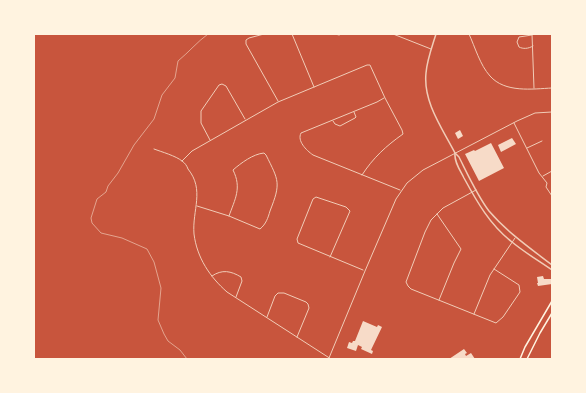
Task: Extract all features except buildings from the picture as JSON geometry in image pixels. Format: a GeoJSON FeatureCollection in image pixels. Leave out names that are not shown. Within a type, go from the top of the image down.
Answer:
{"type":"FeatureCollection","features":[{"type":"Feature","properties":{"kind":"main road"},"geometry":{"type":"LineString","coordinates":[[520,359],[525,347],[552,302]]}},
{"type":"Feature","properties":{"kind":"main road"},"geometry":{"type":"LineString","coordinates":[[527,359],[540,332],[552,313]]}},
{"type":"Feature","properties":{"kind":"street"},"geometry":{"type":"LineString","coordinates":[[264,34],[249,38],[246,40],[246,44],[278,102]]}},
{"type":"Feature","properties":{"kind":"street"},"geometry":{"type":"LineString","coordinates":[[292,34],[314,87]]}},
{"type":"Feature","properties":{"kind":"street"},"geometry":{"type":"LineString","coordinates":[[335,34],[342,34]]}},
{"type":"Feature","properties":{"kind":"street"},"geometry":{"type":"LineString","coordinates":[[393,34],[431,49]]}},
{"type":"Feature","properties":{"kind":"street"},"geometry":{"type":"LineString","coordinates":[[436,34],[426,72],[428,100],[435,116],[488,209],[515,237],[552,264]]}},
{"type":"Feature","properties":{"kind":"street"},"geometry":{"type":"LineString","coordinates":[[469,34],[484,67],[490,76],[499,84],[518,89],[552,88]]}},
{"type":"Feature","properties":{"kind":"street"},"geometry":{"type":"LineString","coordinates":[[533,46],[529,48],[522,48],[519,47],[516,42],[519,37],[532,34],[533,46],[534,89]]}},
{"type":"Feature","properties":{"kind":"street"},"geometry":{"type":"LineString","coordinates":[[182,161],[192,151],[278,102],[370,65],[403,134],[384,147],[362,175]]}},
{"type":"Feature","properties":{"kind":"street"},"geometry":{"type":"LineString","coordinates":[[210,140],[201,123],[201,111],[219,85],[222,84],[226,86],[245,120]]}},
{"type":"Feature","properties":{"kind":"street"},"geometry":{"type":"LineString","coordinates":[[385,98],[301,133],[299,136],[300,141],[307,151],[313,155],[401,190]]}},
{"type":"Feature","properties":{"kind":"street"},"geometry":{"type":"LineString","coordinates":[[332,120],[335,124],[340,126],[355,118],[356,116],[353,112]]}},
{"type":"Feature","properties":{"kind":"street"},"geometry":{"type":"LineString","coordinates":[[154,149],[182,161],[192,174],[197,186],[198,195],[194,224],[195,240],[200,258],[211,276],[221,286],[236,297],[330,358],[365,271],[401,190],[420,172],[514,122],[535,113],[552,112]]}},
{"type":"Feature","properties":{"kind":"street"},"geometry":{"type":"LineString","coordinates":[[514,122],[539,173],[547,183],[546,187],[552,196]]}},
{"type":"Feature","properties":{"kind":"street"},"geometry":{"type":"LineString","coordinates":[[526,148],[542,141]]}},
{"type":"Feature","properties":{"kind":"street"},"geometry":{"type":"LineString","coordinates":[[196,205],[229,216],[260,229],[264,225],[276,197],[278,187],[276,176],[264,153],[260,153],[233,170],[237,178],[238,187],[229,216]]}},
{"type":"Feature","properties":{"kind":"street"},"geometry":{"type":"LineString","coordinates":[[455,153],[454,159],[479,206],[489,219],[512,242],[552,270]]}},
{"type":"Feature","properties":{"kind":"street"},"geometry":{"type":"LineString","coordinates":[[542,176],[552,171]]}},
{"type":"Feature","properties":{"kind":"street"},"geometry":{"type":"LineString","coordinates":[[476,190],[447,205],[437,213],[427,228],[406,282],[411,289],[496,323],[503,317],[520,292],[519,285],[494,269]]}},
{"type":"Feature","properties":{"kind":"street"},"geometry":{"type":"LineString","coordinates":[[330,257],[350,211],[346,207],[316,197],[313,199],[297,239],[298,243],[330,257],[365,271]]}},
{"type":"Feature","properties":{"kind":"street"},"geometry":{"type":"LineString","coordinates":[[437,213],[450,234],[462,249],[454,263],[439,300]]}},
{"type":"Feature","properties":{"kind":"street"},"geometry":{"type":"LineString","coordinates":[[474,314],[490,275],[515,237]]}},
{"type":"Feature","properties":{"kind":"street"},"geometry":{"type":"LineString","coordinates":[[211,276],[226,270],[241,277],[242,281],[236,297]]}},
{"type":"Feature","properties":{"kind":"street"},"geometry":{"type":"LineString","coordinates":[[267,317],[275,296],[278,293],[284,293],[306,302],[309,305],[309,308],[297,337]]}},
{"type":"Feature","properties":{"kind":"path"},"geometry":{"type":"LineString","coordinates":[[187,359],[180,350],[168,341],[158,320],[160,288],[154,262],[147,249],[122,238],[101,233],[92,223],[91,218],[97,200],[106,192],[108,186],[118,173],[134,145],[154,119],[162,95],[175,78],[178,61],[208,34]]}}]}
